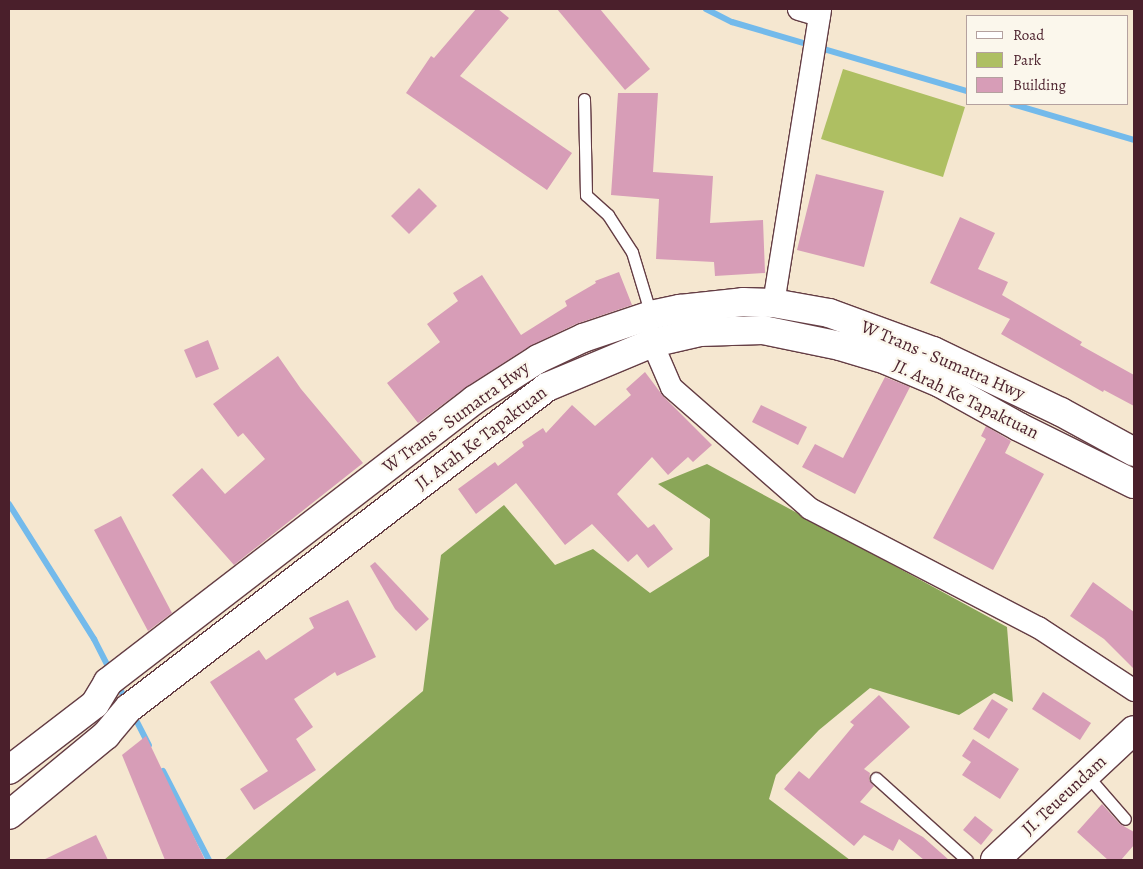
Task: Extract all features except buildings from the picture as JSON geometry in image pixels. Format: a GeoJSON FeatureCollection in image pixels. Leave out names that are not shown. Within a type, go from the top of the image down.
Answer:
{"type":"FeatureCollection","features":[{"type":"Feature","properties":{"kind":"main road","name":"W Trans - Sumatra Hwy"},"geometry":{"type":"LineString","coordinates":[[9,770],[101,693],[474,400],[538,359],[583,338],[651,316],[680,309],[744,302],[773,303],[829,313],[894,334],[1061,412],[1134,452]]}},
{"type":"Feature","properties":{"kind":"main road","name":"JI. Arah Ke Tapaktuan"},"geometry":{"type":"LineString","coordinates":[[11,808],[106,735],[129,708],[547,387],[652,343],[700,332],[763,330],[840,346],[886,360],[940,383],[1019,427],[1134,484]]}},
{"type":"Feature","properties":{"kind":"main road","name":"JI. Teueundam"},"geometry":{"type":"LineString","coordinates":[[995,860],[1094,774],[1134,730]]}},
{"type":"Feature","properties":{"kind":"street"},"geometry":{"type":"LineString","coordinates":[[773,303],[809,64],[818,17],[798,9]]}},
{"type":"Feature","properties":{"kind":"street"},"geometry":{"type":"LineString","coordinates":[[652,343],[671,387],[809,508],[1022,618],[1127,684]]}},
{"type":"Feature","properties":{"kind":"lane"},"geometry":{"type":"LineString","coordinates":[[584,99],[586,195],[608,215],[632,252],[651,316]]}},
{"type":"Feature","properties":{"kind":"lane"},"geometry":{"type":"LineString","coordinates":[[1094,774],[1104,796],[1126,819]]}},
{"type":"Feature","properties":{"kind":"lane"},"geometry":{"type":"LineString","coordinates":[[876,778],[962,857]]}},
{"type":"Feature","properties":{"kind":"green space"},"geometry":{"type":"Polygon","coordinates":[[[843,69],[965,107],[943,177],[821,139],[843,69]]]}},
{"type":"Feature","properties":{"kind":"green space"},"geometry":{"type":"Polygon","coordinates":[[[707,464],[1007,627],[1013,702],[994,693],[959,715],[870,688],[819,730],[776,775],[769,799],[850,860],[224,860],[423,691],[441,555],[504,505],[555,565],[593,549],[650,593],[709,556],[710,519],[658,484],[707,464]]]}},
{"type":"Feature","properties":{"kind":"waterway"},"geometry":{"type":"LineString","coordinates":[[706,9],[732,22],[966,91]]}},
{"type":"Feature","properties":{"kind":"waterway"},"geometry":{"type":"LineString","coordinates":[[1015,105],[1134,140]]}},
{"type":"Feature","properties":{"kind":"waterway"},"geometry":{"type":"LineString","coordinates":[[9,504],[94,639],[111,672]]}},
{"type":"Feature","properties":{"kind":"waterway"},"geometry":{"type":"LineString","coordinates":[[117,683],[127,703]]}},
{"type":"Feature","properties":{"kind":"waterway"},"geometry":{"type":"LineString","coordinates":[[133,714],[149,745]]}},
{"type":"Feature","properties":{"kind":"waterway"},"geometry":{"type":"LineString","coordinates":[[163,771],[209,860]]}}]}
